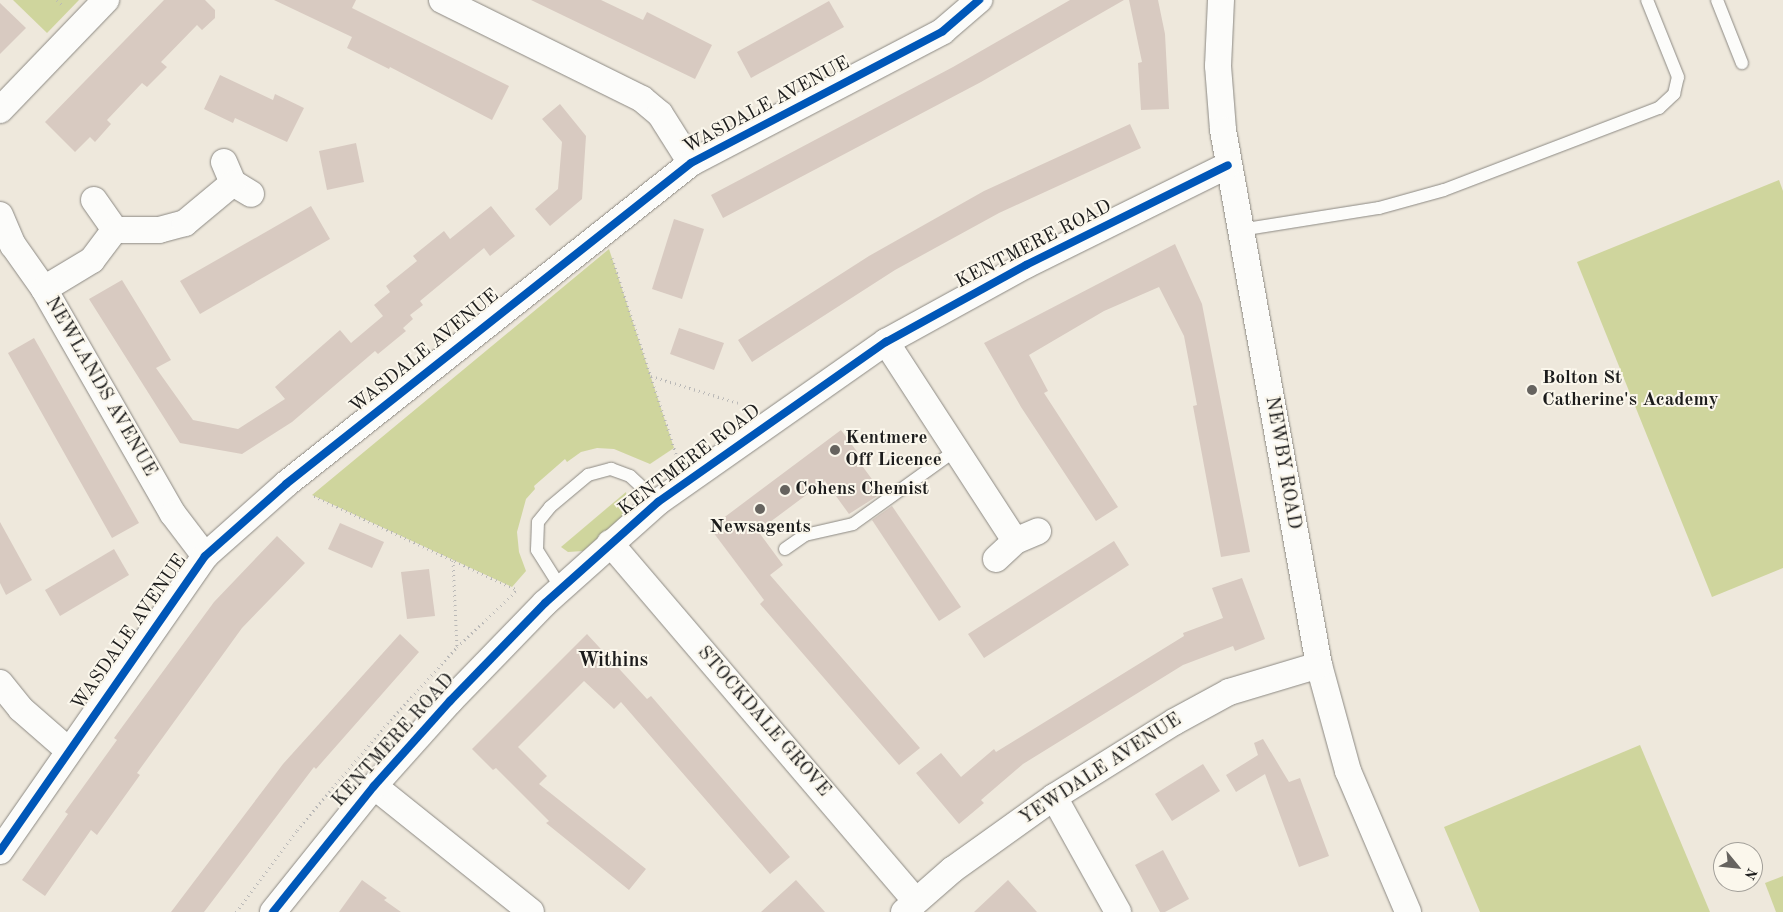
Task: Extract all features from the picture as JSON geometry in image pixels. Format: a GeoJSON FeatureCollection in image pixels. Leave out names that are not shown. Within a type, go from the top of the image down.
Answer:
{"type":"FeatureCollection","features":[{"type":"Feature","properties":{"kind":"street"},"geometry":{"type":"LineString","coordinates":[[0,110],[106,0]]}},
{"type":"Feature","properties":{"kind":"street"},"geometry":{"type":"LineString","coordinates":[[442,0],[642,99],[660,114],[691,163]]}},
{"type":"Feature","properties":{"kind":"street","name":"WASDALE AVENUE"},"geometry":{"type":"LineString","coordinates":[[0,851],[68,750],[205,556],[286,484],[691,163],[943,31],[979,0]]}},
{"type":"Feature","properties":{"kind":"street","name":"NEWBY ROAD"},"geometry":{"type":"LineString","coordinates":[[1221,0],[1218,66],[1228,165],[1319,665],[1348,771],[1408,912]]}},
{"type":"Feature","properties":{"kind":"street","name":"KENTMERE ROAD"},"geometry":{"type":"LineString","coordinates":[[273,912],[374,786],[450,701],[553,595],[658,502],[685,481],[886,342],[1026,265],[1228,165]]}},
{"type":"Feature","properties":{"kind":"street"},"geometry":{"type":"LineString","coordinates":[[114,230],[159,230],[185,223],[236,180]]}},
{"type":"Feature","properties":{"kind":"street"},"geometry":{"type":"LineString","coordinates":[[94,200],[114,230]]}},
{"type":"Feature","properties":{"kind":"street","name":"NEWLANDS AVENUE"},"geometry":{"type":"LineString","coordinates":[[0,216],[6,248],[44,290],[173,514],[205,556]]}},
{"type":"Feature","properties":{"kind":"street"},"geometry":{"type":"LineString","coordinates":[[44,290],[92,260],[114,230]]}},
{"type":"Feature","properties":{"kind":"street"},"geometry":{"type":"LineString","coordinates":[[886,342],[956,450],[1026,536],[996,559]]}},
{"type":"Feature","properties":{"kind":"street","name":"STOCKDALE GROVE"},"geometry":{"type":"LineString","coordinates":[[610,543],[909,906]]}},
{"type":"Feature","properties":{"kind":"street","name":"YEWDALE AVENUE"},"geometry":{"type":"LineString","coordinates":[[909,906],[952,870],[1054,798],[1174,722],[1228,692],[1319,665]]}},
{"type":"Feature","properties":{"kind":"street"},"geometry":{"type":"LineString","coordinates":[[0,683],[21,710],[68,750]]}},
{"type":"Feature","properties":{"kind":"street"},"geometry":{"type":"LineString","coordinates":[[374,786],[531,912]]}},
{"type":"Feature","properties":{"kind":"street"},"geometry":{"type":"LineString","coordinates":[[1054,798],[1118,912]]}},
{"type":"Feature","properties":{"kind":"lane"},"geometry":{"type":"LineString","coordinates":[[1240,230],[1379,208],[1444,190],[1659,108],[1674,94],[1678,77],[1647,0]]}},
{"type":"Feature","properties":{"kind":"lane"},"geometry":{"type":"LineString","coordinates":[[1717,0],[1742,63]]}},
{"type":"Feature","properties":{"kind":"lane"},"geometry":{"type":"LineString","coordinates":[[785,549],[804,535],[853,524],[956,450]]}},
{"type":"Feature","properties":{"kind":"lane"},"geometry":{"type":"LineString","coordinates":[[553,595],[537,550],[538,522],[550,507],[588,475],[611,469],[630,476],[658,502]]}},
{"type":"Feature","properties":{"kind":"path"},"geometry":{"type":"LineString","coordinates":[[610,249],[685,481]]}},
{"type":"Feature","properties":{"kind":"path"},"geometry":{"type":"LineString","coordinates":[[650,376],[738,403]]}},
{"type":"Feature","properties":{"kind":"path"},"geometry":{"type":"LineString","coordinates":[[312,495],[454,560],[553,595]]}},
{"type":"Feature","properties":{"kind":"path"},"geometry":{"type":"LineString","coordinates":[[454,560],[457,647]]}},
{"type":"Feature","properties":{"kind":"green space"},"geometry":{"type":"Polygon","coordinates":[[[13,0],[79,0],[47,33],[13,0]]]}},
{"type":"Feature","properties":{"kind":"green space"},"geometry":{"type":"Polygon","coordinates":[[[1779,180],[1783,191],[1783,568],[1712,597],[1577,262],[1779,180]]]}},
{"type":"Feature","properties":{"kind":"green space"},"geometry":{"type":"Polygon","coordinates":[[[609,249],[674,448],[650,464],[614,449],[597,448],[581,452],[567,462],[565,459],[534,486],[535,489],[526,499],[517,532],[519,552],[526,571],[512,587],[312,495],[609,249]]]}},
{"type":"Feature","properties":{"kind":"green space"},"geometry":{"type":"Polygon","coordinates":[[[626,492],[628,507],[625,514],[583,551],[568,552],[561,547],[626,492]]]}},
{"type":"Feature","properties":{"kind":"green space"},"geometry":{"type":"Polygon","coordinates":[[[1640,745],[1710,912],[1480,912],[1444,827],[1640,745]]]}},
{"type":"Feature","properties":{"kind":"green space"},"geometry":{"type":"Polygon","coordinates":[[[1783,876],[1783,912],[1776,912],[1765,883],[1783,876]]]}},
{"type":"Feature","properties":{"kind":"building"},"geometry":{"type":"Polygon","coordinates":[[[164,0],[205,0],[215,10],[215,18],[202,30],[197,25],[161,62],[167,67],[147,87],[142,83],[107,120],[111,124],[95,142],[90,137],[75,152],[45,122],[164,0]]]}},
{"type":"Feature","properties":{"kind":"building"},"geometry":{"type":"Polygon","coordinates":[[[274,0],[356,0],[352,8],[509,86],[492,120],[390,67],[389,69],[347,48],[352,37],[274,0]]]}},
{"type":"Feature","properties":{"kind":"building"},"geometry":{"type":"Polygon","coordinates":[[[531,0],[601,0],[643,20],[647,12],[712,45],[695,79],[531,0]]]}},
{"type":"Feature","properties":{"kind":"building"},"geometry":{"type":"Polygon","coordinates":[[[1070,0],[1124,0],[981,82],[723,218],[711,195],[953,67],[1070,0]]]}},
{"type":"Feature","properties":{"kind":"building"},"geometry":{"type":"Polygon","coordinates":[[[1129,0],[1158,0],[1165,34],[1169,109],[1141,110],[1138,63],[1142,62],[1129,0]]]}},
{"type":"Feature","properties":{"kind":"building"},"geometry":{"type":"Polygon","coordinates":[[[829,1],[844,27],[751,78],[737,52],[829,1]]]}},
{"type":"Feature","properties":{"kind":"building"},"geometry":{"type":"Polygon","coordinates":[[[0,3],[26,28],[0,54],[0,3]]]}},
{"type":"Feature","properties":{"kind":"building"},"geometry":{"type":"Polygon","coordinates":[[[220,75],[273,100],[275,94],[304,108],[287,142],[235,118],[233,123],[204,109],[220,75]]]}},
{"type":"Feature","properties":{"kind":"building"},"geometry":{"type":"Polygon","coordinates":[[[560,104],[586,136],[582,199],[550,226],[535,209],[558,189],[562,142],[542,119],[560,104]]]}},
{"type":"Feature","properties":{"kind":"building"},"geometry":{"type":"Polygon","coordinates":[[[1130,124],[1141,148],[999,213],[895,270],[752,362],[738,340],[869,256],[984,191],[1130,124]]]}},
{"type":"Feature","properties":{"kind":"building"},"geometry":{"type":"Polygon","coordinates":[[[356,143],[364,182],[327,190],[319,151],[356,143]]]}},
{"type":"Feature","properties":{"kind":"building"},"geometry":{"type":"Polygon","coordinates":[[[311,206],[330,239],[200,314],[180,281],[311,206]]]}},
{"type":"Feature","properties":{"kind":"building"},"geometry":{"type":"Polygon","coordinates":[[[491,206],[515,236],[490,256],[484,248],[420,301],[423,305],[410,315],[413,319],[403,328],[406,331],[378,354],[375,351],[292,422],[242,454],[180,443],[89,299],[122,280],[171,360],[156,368],[193,420],[238,429],[285,399],[275,387],[340,330],[351,343],[383,316],[374,305],[390,292],[386,286],[417,261],[413,256],[444,231],[450,239],[491,206]]]}},
{"type":"Feature","properties":{"kind":"building"},"geometry":{"type":"Polygon","coordinates":[[[674,219],[704,229],[682,299],[652,289],[674,219]]]}},
{"type":"Feature","properties":{"kind":"building"},"geometry":{"type":"Polygon","coordinates":[[[1175,244],[1202,304],[1250,552],[1221,557],[1193,406],[1197,405],[1184,336],[1159,287],[1104,311],[1029,355],[1048,391],[1044,393],[1118,507],[1096,521],[1021,407],[984,343],[1175,244]]]}},
{"type":"Feature","properties":{"kind":"building"},"geometry":{"type":"Polygon","coordinates":[[[679,328],[724,343],[714,370],[670,354],[679,328]]]}},
{"type":"Feature","properties":{"kind":"building"},"geometry":{"type":"Polygon","coordinates":[[[34,338],[139,523],[112,538],[8,353],[34,338]]]}},
{"type":"Feature","properties":{"kind":"building"},"geometry":{"type":"Polygon","coordinates":[[[841,430],[858,453],[855,456],[882,493],[849,514],[825,481],[758,531],[783,565],[770,575],[920,748],[899,765],[760,604],[764,600],[710,528],[841,430]]]}},
{"type":"Feature","properties":{"kind":"building"},"geometry":{"type":"Polygon","coordinates":[[[892,506],[961,607],[939,621],[872,520],[892,506]]]}},
{"type":"Feature","properties":{"kind":"building"},"geometry":{"type":"Polygon","coordinates":[[[0,522],[32,580],[6,595],[0,583],[0,522]]]}},
{"type":"Feature","properties":{"kind":"building"},"geometry":{"type":"Polygon","coordinates":[[[340,523],[384,542],[372,568],[328,549],[340,523]]]}},
{"type":"Feature","properties":{"kind":"building"},"geometry":{"type":"Polygon","coordinates":[[[277,536],[305,563],[242,628],[137,773],[140,775],[97,835],[91,830],[45,896],[22,880],[68,814],[65,812],[117,740],[114,738],[214,602],[277,536]]]}},
{"type":"Feature","properties":{"kind":"building"},"geometry":{"type":"Polygon","coordinates":[[[1114,541],[1129,565],[984,658],[968,634],[1114,541]]]}},
{"type":"Feature","properties":{"kind":"building"},"geometry":{"type":"Polygon","coordinates":[[[114,549],[129,575],[60,616],[45,590],[114,549]]]}},
{"type":"Feature","properties":{"kind":"building"},"geometry":{"type":"Polygon","coordinates":[[[429,569],[435,616],[407,619],[401,572],[429,569]]]}},
{"type":"Feature","properties":{"kind":"building"},"geometry":{"type":"Polygon","coordinates":[[[1242,578],[1265,639],[1235,651],[1233,646],[1183,665],[1023,764],[981,800],[984,803],[959,824],[916,773],[941,753],[961,777],[994,749],[996,752],[1040,725],[1184,636],[1183,633],[1223,618],[1212,588],[1242,578]]]}},
{"type":"Feature","properties":{"kind":"building"},"geometry":{"type":"Polygon","coordinates":[[[400,634],[419,652],[316,769],[314,767],[204,912],[171,912],[283,764],[400,634]]]}},
{"type":"Feature","properties":{"kind":"building"},"geometry":{"type":"Polygon","coordinates":[[[587,634],[647,699],[651,696],[790,857],[770,874],[621,702],[614,709],[584,681],[518,747],[547,776],[539,784],[646,869],[629,890],[546,823],[549,821],[496,768],[493,770],[472,749],[587,634]]]}},
{"type":"Feature","properties":{"kind":"building"},"geometry":{"type":"Polygon","coordinates":[[[1263,739],[1289,782],[1300,778],[1329,856],[1299,867],[1265,774],[1236,792],[1226,775],[1258,755],[1254,743],[1263,739]]]}},
{"type":"Feature","properties":{"kind":"building"},"geometry":{"type":"Polygon","coordinates":[[[1203,764],[1220,791],[1172,821],[1155,794],[1203,764]]]}},
{"type":"Feature","properties":{"kind":"building"},"geometry":{"type":"Polygon","coordinates":[[[1163,850],[1189,899],[1165,912],[1160,912],[1135,865],[1163,850]]]}},
{"type":"Feature","properties":{"kind":"building"},"geometry":{"type":"Polygon","coordinates":[[[362,880],[387,898],[384,900],[401,912],[339,912],[362,880]]]}},
{"type":"Feature","properties":{"kind":"building"},"geometry":{"type":"Polygon","coordinates":[[[796,880],[825,912],[761,912],[796,880]]]}},
{"type":"Feature","properties":{"kind":"building"},"geometry":{"type":"Polygon","coordinates":[[[1008,880],[1037,912],[974,912],[1008,880]]]}},
{"type":"Feature","properties":{"kind":"cycle path"},"geometry":{"type":"LineString","coordinates":[[0,851],[205,556],[286,484],[691,163],[943,31],[979,0]]}},
{"type":"Feature","properties":{"kind":"cycle path"},"geometry":{"type":"LineString","coordinates":[[273,912],[374,786],[450,701],[545,603],[658,502],[886,342],[1026,265],[1228,165]]}},
{"type":"Feature","properties":{"kind":"place","name":"Bolton St Catherine's Academy"},"geometry":{"type":"Point","coordinates":[1532,390]}},
{"type":"Feature","properties":{"kind":"place","name":"Kentmere Off Licence"},"geometry":{"type":"Point","coordinates":[835,450]}},
{"type":"Feature","properties":{"kind":"place","name":"Cohens Chemist"},"geometry":{"type":"Point","coordinates":[785,490]}},
{"type":"Feature","properties":{"kind":"place","name":"Newsagents"},"geometry":{"type":"Point","coordinates":[760,509]}},
{"type":"Feature","properties":{"kind":"district","name":"Withins"},"geometry":{"type":"Point","coordinates":[613,661]}}]}
